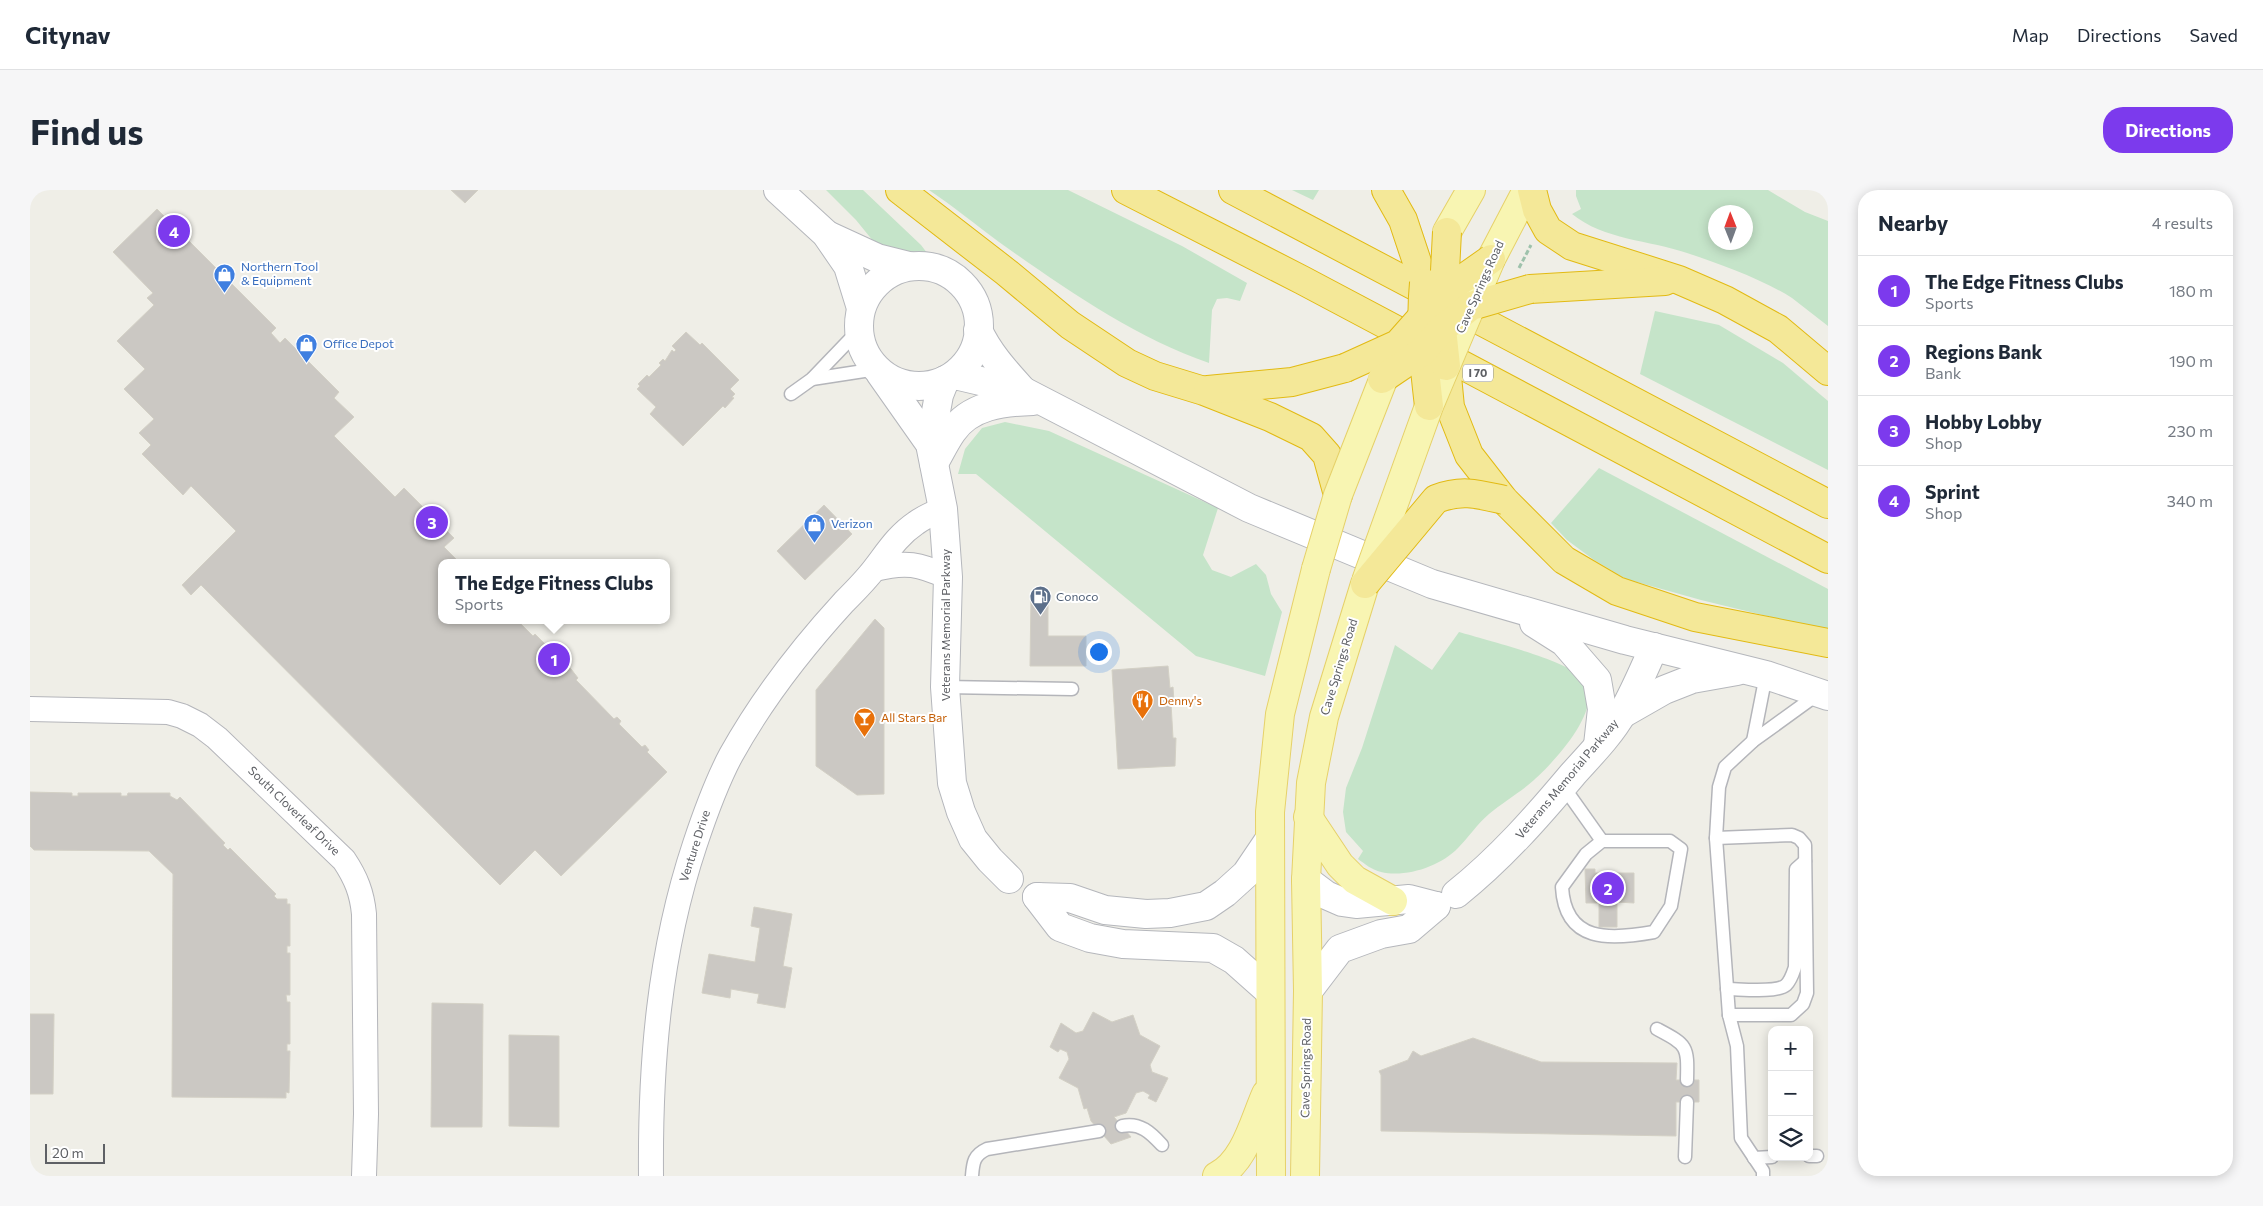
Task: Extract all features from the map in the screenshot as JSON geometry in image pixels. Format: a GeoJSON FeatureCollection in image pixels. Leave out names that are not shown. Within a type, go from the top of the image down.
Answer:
{"type":"FeatureCollection","features":[{"type":"Feature","properties":{"kind":"highway"},"geometry":{"type":"LineString","coordinates":[[900,190],[1090,339],[1127,363],[1155,376],[1204,391],[1270,417],[1311,437],[1327,455],[1338,495]]}},
{"type":"Feature","properties":{"kind":"highway","name":"I 70"},"geometry":{"type":"LineString","coordinates":[[1126,190],[1293,276],[1828,559]]}},
{"type":"Feature","properties":{"kind":"highway"},"geometry":{"type":"LineString","coordinates":[[1233,190],[1828,504]]}},
{"type":"Feature","properties":{"kind":"highway"},"geometry":{"type":"LineString","coordinates":[[1386,190],[1403,220],[1434,288]]}},
{"type":"Feature","properties":{"kind":"highway"},"geometry":{"type":"LineString","coordinates":[[1532,190],[1537,210],[1548,230],[1572,246],[1679,280],[1725,300],[1778,329],[1828,371]]}},
{"type":"Feature","properties":{"kind":"highway"},"geometry":{"type":"LineString","coordinates":[[1447,232],[1434,288],[1432,323],[1446,366],[1450,407],[1469,455],[1504,500],[1564,560],[1617,591],[1695,617],[1828,643]]}},
{"type":"Feature","properties":{"kind":"highway"},"geometry":{"type":"LineString","coordinates":[[1434,288],[1491,259]]}},
{"type":"Feature","properties":{"kind":"highway"},"geometry":{"type":"LineString","coordinates":[[1204,391],[1292,382],[1410,348],[1432,323],[1522,282],[1679,280]]}},
{"type":"Feature","properties":{"kind":"highway"},"geometry":{"type":"LineString","coordinates":[[1410,348],[1428,406]]}},
{"type":"Feature","properties":{"kind":"highway"},"geometry":{"type":"LineString","coordinates":[[1365,584],[1436,499],[1453,493],[1469,493],[1504,500]]}},
{"type":"Feature","properties":{"kind":"main road"},"geometry":{"type":"LineString","coordinates":[[778,190],[826,234],[848,266],[860,319],[860,340],[867,358],[878,371],[898,383],[917,386],[937,384],[950,377],[969,361],[977,343],[979,323],[975,303],[964,286],[949,273],[930,266],[910,266],[877,258],[826,234]]}},
{"type":"Feature","properties":{"kind":"main road"},"geometry":{"type":"LineString","coordinates":[[1447,232],[1471,190]]}},
{"type":"Feature","properties":{"kind":"main road","name":"Cave Springs Road"},"geometry":{"type":"LineString","coordinates":[[1305,1176],[1308,817],[1311,783],[1324,717],[1365,584],[1428,406],[1491,259],[1526,190]]}},
{"type":"Feature","properties":{"kind":"main road"},"geometry":{"type":"LineString","coordinates":[[860,319],[874,285],[890,272],[910,266]]}},
{"type":"Feature","properties":{"kind":"main road"},"geometry":{"type":"LineString","coordinates":[[1271,1176],[1269,840],[1274,751],[1280,714],[1316,569],[1338,495],[1382,379],[1410,348],[1434,288]]}},
{"type":"Feature","properties":{"kind":"main road"},"geometry":{"type":"LineString","coordinates":[[978,330],[999,365],[1032,396]]}},
{"type":"Feature","properties":{"kind":"main road","name":"Veterans Memorial Parkway"},"geometry":{"type":"LineString","coordinates":[[878,371],[932,454]]}},
{"type":"Feature","properties":{"kind":"main road"},"geometry":{"type":"LineString","coordinates":[[950,377],[1032,396],[1274,520],[1432,584],[1654,647],[1756,672],[1823,695]]}},
{"type":"Feature","properties":{"kind":"main road","name":"Veterans Memorial Parkway"},"geometry":{"type":"LineString","coordinates":[[950,377],[939,395],[932,454],[943,509],[948,578],[945,687],[952,783],[961,812],[973,839],[1009,879]]}},
{"type":"Feature","properties":{"kind":"main road"},"geometry":{"type":"LineString","coordinates":[[932,454],[952,430],[977,410],[1002,402],[1032,396]]}},
{"type":"Feature","properties":{"kind":"main road"},"geometry":{"type":"LineString","coordinates":[[1510,607],[1564,642],[1596,680],[1602,709],[1598,745]]}},
{"type":"Feature","properties":{"kind":"main road","name":"Veterans Memorial Parkway"},"geometry":{"type":"LineString","coordinates":[[1456,894],[1487,869],[1598,745],[1622,714],[1654,647]]}},
{"type":"Feature","properties":{"kind":"main road"},"geometry":{"type":"LineString","coordinates":[[1622,714],[1664,690],[1692,679],[1756,672]]}},
{"type":"Feature","properties":{"kind":"main road"},"geometry":{"type":"LineString","coordinates":[[1308,817],[1340,865],[1355,880],[1393,902]]}},
{"type":"Feature","properties":{"kind":"main road"},"geometry":{"type":"LineString","coordinates":[[1269,840],[1246,874],[1225,893],[1206,906],[1170,913],[1138,914],[1105,910],[1070,898],[1037,897],[1060,927],[1090,938],[1123,944],[1213,948],[1234,960],[1270,992]]}},
{"type":"Feature","properties":{"kind":"main road"},"geometry":{"type":"LineString","coordinates":[[1306,880],[1326,895],[1342,902],[1356,904],[1409,899],[1436,906],[1409,929],[1381,934],[1340,949],[1308,991]]}},
{"type":"Feature","properties":{"kind":"main road"},"geometry":{"type":"LineString","coordinates":[[1217,1176],[1228,1168],[1242,1150],[1270,1083]]}},
{"type":"Feature","properties":{"kind":"street","name":"Venture Drive"},"geometry":{"type":"LineString","coordinates":[[651,1176],[651,1078],[656,1019],[683,879],[705,813],[731,755],[765,699],[803,648],[875,568],[899,537],[916,522],[943,509]]}},
{"type":"Feature","properties":{"kind":"street"},"geometry":{"type":"LineString","coordinates":[[875,568],[896,563],[913,564],[926,567],[948,578]]}},
{"type":"Feature","properties":{"kind":"street","name":"South Cloverleaf Drive"},"geometry":{"type":"LineString","coordinates":[[30,709],[146,710],[182,716],[200,725],[217,738],[344,860],[355,877],[362,894],[364,914],[366,1114],[364,1176]]}},
{"type":"Feature","properties":{"kind":"lane"},"geometry":{"type":"LineString","coordinates":[[791,394],[812,379],[860,319]]}},
{"type":"Feature","properties":{"kind":"lane"},"geometry":{"type":"LineString","coordinates":[[812,379],[878,371]]}},
{"type":"Feature","properties":{"kind":"lane"},"geometry":{"type":"LineString","coordinates":[[1753,741],[1756,672]]}},
{"type":"Feature","properties":{"kind":"lane"},"geometry":{"type":"LineString","coordinates":[[945,687],[1072,688]]}},
{"type":"Feature","properties":{"kind":"lane"},"geometry":{"type":"LineString","coordinates":[[1763,1176],[1763,1171],[1741,1138],[1737,1046],[1729,1015],[1716,838],[1719,787],[1725,767],[1753,741],[1823,695]]}},
{"type":"Feature","properties":{"kind":"lane"},"geometry":{"type":"LineString","coordinates":[[1563,786],[1602,841]]}},
{"type":"Feature","properties":{"kind":"lane"},"geometry":{"type":"LineString","coordinates":[[1716,838],[1792,835],[1799,838],[1805,845],[1807,993],[1803,1004],[1791,1015],[1729,1015]]}},
{"type":"Feature","properties":{"kind":"lane"},"geometry":{"type":"LineString","coordinates":[[1602,841],[1670,841],[1681,849],[1672,906],[1654,932],[1608,937],[1587,931],[1572,923],[1563,902],[1562,887],[1586,854],[1602,841]]}},
{"type":"Feature","properties":{"kind":"lane"},"geometry":{"type":"LineString","coordinates":[[1727,989],[1776,990],[1785,986],[1790,979],[1795,967],[1796,869],[1805,861]]}},
{"type":"Feature","properties":{"kind":"lane"},"geometry":{"type":"LineString","coordinates":[[1657,1029],[1682,1043],[1688,1057],[1688,1080]]}},
{"type":"Feature","properties":{"kind":"lane"},"geometry":{"type":"LineString","coordinates":[[1685,1156],[1687,1102]]}},
{"type":"Feature","properties":{"kind":"lane"},"geometry":{"type":"LineString","coordinates":[[1122,1126],[1138,1126],[1149,1130],[1162,1145]]}},
{"type":"Feature","properties":{"kind":"lane"},"geometry":{"type":"LineString","coordinates":[[972,1176],[972,1164],[976,1156],[987,1149],[1099,1131]]}},
{"type":"Feature","properties":{"kind":"lane"},"geometry":{"type":"LineString","coordinates":[[1754,1158],[1768,1157]]}},
{"type":"Feature","properties":{"kind":"path"},"geometry":{"type":"LineString","coordinates":[[1522,282],[1532,244]]}},
{"type":"Feature","properties":{"kind":"green space"},"geometry":{"type":"Polygon","coordinates":[[[826,190],[863,190],[921,245],[940,270],[903,260],[878,247],[856,220],[826,190]]]}},
{"type":"Feature","properties":{"kind":"green space"},"geometry":{"type":"Polygon","coordinates":[[[929,190],[1068,190],[1182,246],[1247,283],[1240,301],[1227,298],[1217,299],[1212,310],[1209,363],[1154,340],[1074,294],[929,190]]]}},
{"type":"Feature","properties":{"kind":"green space"},"geometry":{"type":"Polygon","coordinates":[[[1292,190],[1319,190],[1313,200],[1292,190]]]}},
{"type":"Feature","properties":{"kind":"green space"},"geometry":{"type":"Polygon","coordinates":[[[1576,190],[1768,190],[1805,212],[1828,221],[1828,326],[1781,291],[1741,272],[1699,257],[1598,229],[1572,214],[1581,209],[1576,196],[1576,190]]]}},
{"type":"Feature","properties":{"kind":"green space"},"geometry":{"type":"Polygon","coordinates":[[[1655,311],[1719,325],[1783,363],[1828,401],[1828,470],[1640,374],[1655,311]]]}},
{"type":"Feature","properties":{"kind":"green space"},"geometry":{"type":"Polygon","coordinates":[[[1005,422],[1049,431],[1218,508],[1203,555],[1212,570],[1231,577],[1256,564],[1266,575],[1271,594],[1282,612],[1265,676],[1196,656],[976,474],[958,474],[965,449],[982,428],[1005,422]]]}},
{"type":"Feature","properties":{"kind":"green space"},"geometry":{"type":"Polygon","coordinates":[[[1599,468],[1828,589],[1828,631],[1701,600],[1626,579],[1594,560],[1567,540],[1551,523],[1599,468]]]}},
{"type":"Feature","properties":{"kind":"green space"},"geometry":{"type":"Polygon","coordinates":[[[1459,632],[1525,651],[1574,671],[1583,678],[1589,690],[1588,703],[1583,718],[1565,747],[1543,772],[1485,818],[1451,854],[1433,865],[1412,872],[1391,873],[1378,871],[1358,859],[1363,851],[1346,832],[1343,812],[1346,788],[1362,748],[1395,645],[1432,670],[1459,632]]]}},
{"type":"Feature","properties":{"kind":"building"},"geometry":{"type":"Polygon","coordinates":[[[451,190],[478,190],[465,203],[451,190]]]}},
{"type":"Feature","properties":{"kind":"building"},"geometry":{"type":"Polygon","coordinates":[[[157,209],[276,328],[271,333],[280,343],[285,338],[339,392],[334,398],[354,417],[334,436],[395,497],[404,488],[454,538],[444,547],[456,559],[438,559],[438,624],[521,624],[533,636],[535,634],[571,669],[578,678],[576,680],[614,719],[617,717],[621,721],[619,724],[642,747],[645,745],[649,750],[647,752],[667,772],[561,876],[535,850],[500,885],[201,585],[191,595],[182,585],[236,531],[191,486],[183,495],[142,454],[151,445],[139,433],[154,419],[124,389],[145,369],[117,341],[154,305],[147,298],[153,293],[113,252],[157,209]]]}},
{"type":"Feature","properties":{"kind":"building"},"geometry":{"type":"Polygon","coordinates":[[[686,332],[700,345],[702,343],[739,380],[730,389],[735,394],[732,397],[734,398],[725,408],[723,406],[683,446],[650,414],[656,407],[637,389],[640,386],[638,384],[647,375],[649,377],[661,365],[659,363],[663,359],[665,361],[672,350],[674,352],[676,350],[672,346],[686,332]]]}},
{"type":"Feature","properties":{"kind":"building","name":"Verizon"},"geometry":{"type":"Polygon","coordinates":[[[824,505],[852,534],[805,580],[777,551],[824,505]]]}},
{"type":"Feature","properties":{"kind":"building","name":"Conoco"},"geometry":{"type":"Polygon","coordinates":[[[1031,595],[1048,595],[1048,636],[1086,636],[1086,666],[1030,666],[1031,595]]]}},
{"type":"Feature","properties":{"kind":"building"},"geometry":{"type":"Polygon","coordinates":[[[875,619],[884,628],[884,794],[857,795],[816,766],[816,690],[875,619]]]}},
{"type":"Feature","properties":{"kind":"building","name":"Denny's"},"geometry":{"type":"Polygon","coordinates":[[[1168,666],[1170,688],[1173,687],[1174,702],[1171,703],[1173,738],[1176,738],[1175,766],[1118,769],[1112,670],[1168,666]]]}},
{"type":"Feature","properties":{"kind":"building"},"geometry":{"type":"Polygon","coordinates":[[[30,792],[72,793],[72,796],[78,796],[78,793],[121,793],[121,796],[127,796],[128,793],[170,793],[170,796],[177,800],[180,797],[225,843],[223,845],[228,850],[230,848],[276,894],[274,896],[277,899],[287,899],[287,904],[290,904],[290,946],[287,946],[287,953],[290,953],[290,995],[286,995],[287,1002],[290,1002],[290,1044],[287,1044],[287,1051],[290,1051],[289,1093],[286,1092],[286,1098],[172,1097],[173,874],[149,851],[34,850],[30,846],[30,792]]]}},
{"type":"Feature","properties":{"kind":"building"},"geometry":{"type":"Polygon","coordinates":[[[1585,869],[1595,869],[1595,873],[1634,873],[1634,903],[1617,902],[1617,927],[1599,927],[1599,903],[1586,903],[1585,869]]]}},
{"type":"Feature","properties":{"kind":"building"},"geometry":{"type":"Polygon","coordinates":[[[754,907],[792,914],[783,966],[792,968],[785,1008],[757,1003],[759,994],[731,989],[730,998],[702,993],[709,954],[755,962],[760,928],[751,926],[754,907]]]}},
{"type":"Feature","properties":{"kind":"building"},"geometry":{"type":"Polygon","coordinates":[[[432,1003],[483,1004],[482,1127],[431,1127],[432,1003]]]}},
{"type":"Feature","properties":{"kind":"building"},"geometry":{"type":"Polygon","coordinates":[[[1093,1012],[1112,1022],[1133,1015],[1140,1035],[1160,1046],[1150,1065],[1152,1072],[1168,1078],[1156,1102],[1148,1098],[1150,1095],[1143,1091],[1136,1093],[1126,1113],[1114,1117],[1131,1137],[1111,1144],[1091,1121],[1087,1108],[1084,1109],[1078,1088],[1059,1078],[1069,1059],[1067,1052],[1060,1049],[1058,1052],[1050,1047],[1061,1023],[1076,1033],[1083,1031],[1093,1012]]]}},
{"type":"Feature","properties":{"kind":"building"},"geometry":{"type":"Polygon","coordinates":[[[30,1014],[54,1014],[53,1094],[30,1094],[30,1014]]]}},
{"type":"Feature","properties":{"kind":"building"},"geometry":{"type":"Polygon","coordinates":[[[509,1035],[559,1036],[559,1127],[509,1126],[509,1035]]]}},
{"type":"Feature","properties":{"kind":"building"},"geometry":{"type":"Polygon","coordinates":[[[1473,1038],[1541,1062],[1677,1063],[1676,1080],[1699,1080],[1699,1102],[1676,1102],[1676,1136],[1381,1131],[1381,1075],[1379,1071],[1408,1060],[1413,1051],[1421,1056],[1473,1038]]]}},
{"type":"Feature","properties":{"kind":"place","name":"Sprint"},"geometry":{"type":"Point","coordinates":[174,231]}},
{"type":"Feature","properties":{"kind":"place","name":"Northern Tool & Equipment"},"geometry":{"type":"Point","coordinates":[225,293]}},
{"type":"Feature","properties":{"kind":"place","name":"Office Depot"},"geometry":{"type":"Point","coordinates":[307,363]}},
{"type":"Feature","properties":{"kind":"place","name":"Hobby Lobby"},"geometry":{"type":"Point","coordinates":[432,522]}},
{"type":"Feature","properties":{"kind":"place","name":"Verizon"},"geometry":{"type":"Point","coordinates":[815,543]}},
{"type":"Feature","properties":{"kind":"place","name":"Conoco"},"geometry":{"type":"Point","coordinates":[1040,616]}},
{"type":"Feature","properties":{"kind":"place","name":"The Edge Fitness Clubs"},"geometry":{"type":"Point","coordinates":[554,659]}},
{"type":"Feature","properties":{"kind":"place","name":"Denny's"},"geometry":{"type":"Point","coordinates":[1143,720]}},
{"type":"Feature","properties":{"kind":"place","name":"All Stars Bar"},"geometry":{"type":"Point","coordinates":[865,737]}},
{"type":"Feature","properties":{"kind":"place","name":"Regions Bank"},"geometry":{"type":"Point","coordinates":[1608,888]}}]}
